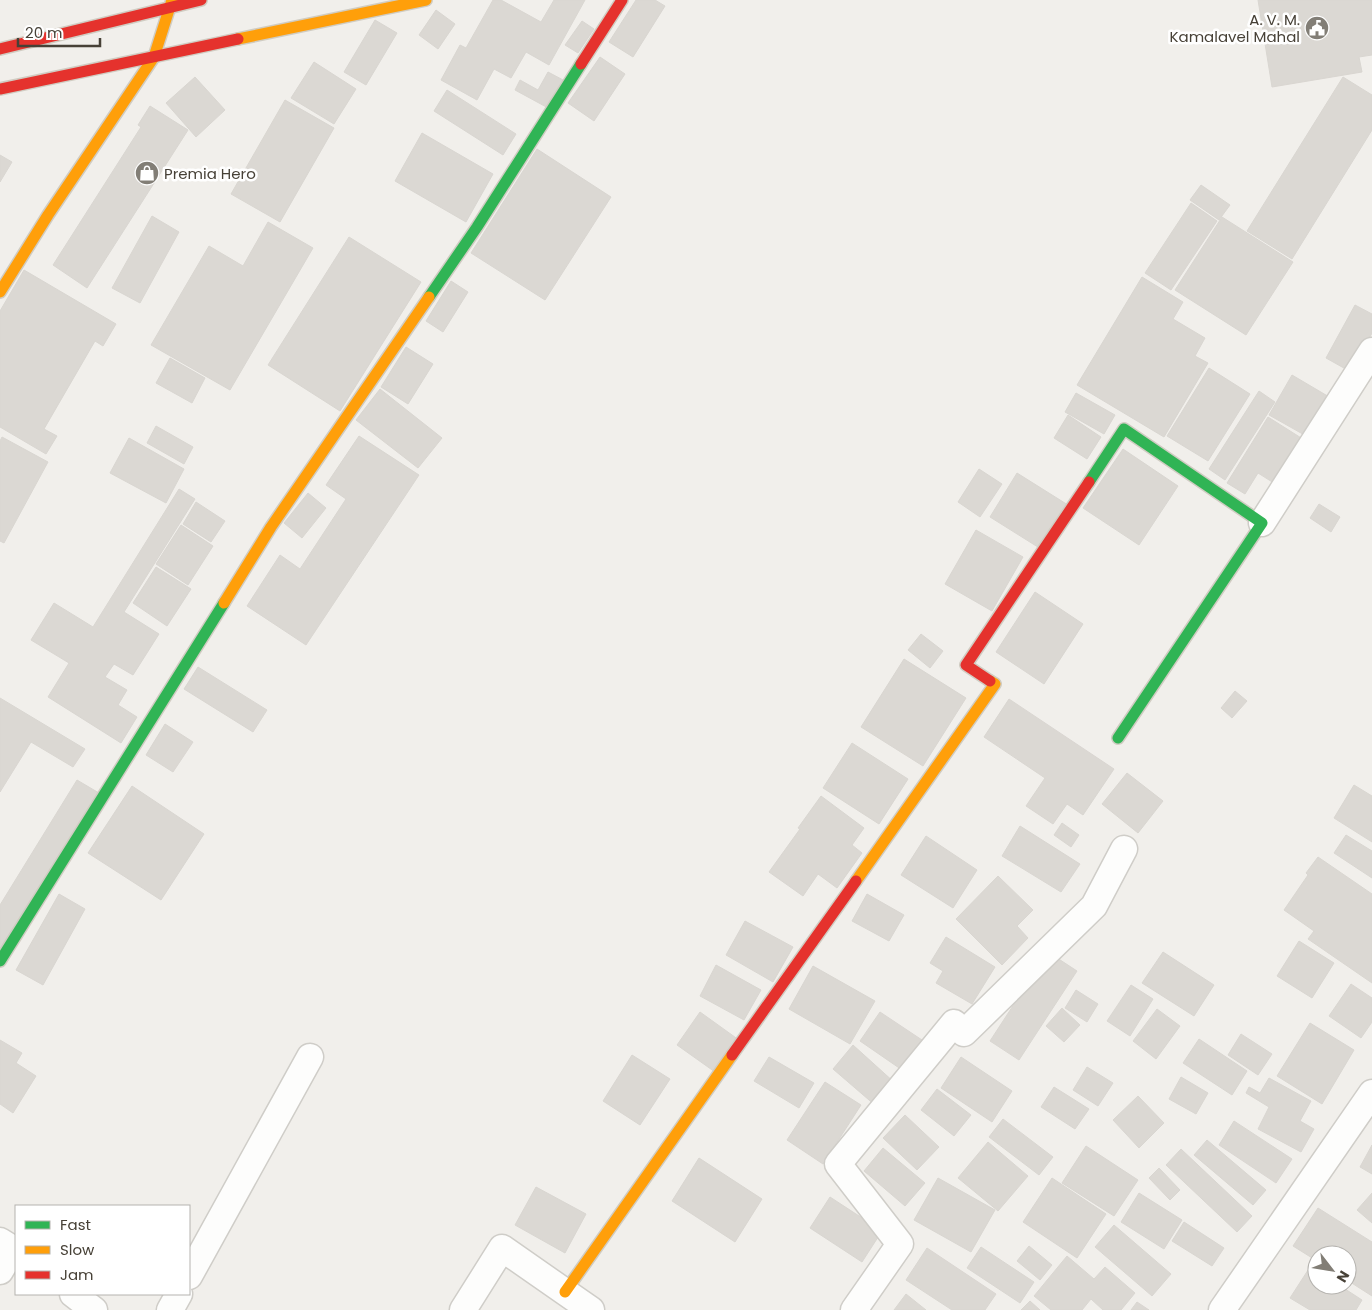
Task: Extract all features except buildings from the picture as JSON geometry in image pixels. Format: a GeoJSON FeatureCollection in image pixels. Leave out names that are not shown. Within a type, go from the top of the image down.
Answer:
{"type":"FeatureCollection","features":[{"type":"Feature","properties":{"kind":"street"},"geometry":{"type":"LineString","coordinates":[[0,49],[171,3],[201,0]]}},
{"type":"Feature","properties":{"kind":"street"},"geometry":{"type":"LineString","coordinates":[[0,89],[426,0]]}},
{"type":"Feature","properties":{"kind":"street"},"geometry":{"type":"LineString","coordinates":[[0,961],[271,527],[477,226],[622,0]]}},
{"type":"Feature","properties":{"kind":"street"},"geometry":{"type":"LineString","coordinates":[[0,292],[48,214],[154,57],[171,3]]}},
{"type":"Feature","properties":{"kind":"street"},"geometry":{"type":"LineString","coordinates":[[1118,738],[1262,523],[1372,351]]}},
{"type":"Feature","properties":{"kind":"street"},"geometry":{"type":"LineString","coordinates":[[565,1292],[995,684],[966,666],[1124,429],[1262,523]]}},
{"type":"Feature","properties":{"kind":"street"},"geometry":{"type":"LineString","coordinates":[[854,1310],[900,1244],[838,1164],[954,1023],[964,1033],[1094,906],[1124,849]]}},
{"type":"Feature","properties":{"kind":"street"},"geometry":{"type":"LineString","coordinates":[[190,1274],[310,1057]]}},
{"type":"Feature","properties":{"kind":"street"},"geometry":{"type":"LineString","coordinates":[[1222,1310],[1372,1092]]}},
{"type":"Feature","properties":{"kind":"street"},"geometry":{"type":"LineString","coordinates":[[463,1310],[502,1248],[591,1310]]}},
{"type":"Feature","properties":{"kind":"street"},"geometry":{"type":"LineString","coordinates":[[74,1295],[94,1310]]}},
{"type":"Feature","properties":{"kind":"street"},"geometry":{"type":"LineString","coordinates":[[170,1310],[178,1295]]}},
{"type":"Feature","properties":{"kind":"traffic: fast"},"geometry":{"type":"LineString","coordinates":[[429,297],[477,227],[581,64]]}},
{"type":"Feature","properties":{"kind":"traffic: fast"},"geometry":{"type":"LineString","coordinates":[[1089,482],[1124,429],[1262,523],[1118,738]]}},
{"type":"Feature","properties":{"kind":"traffic: fast"},"geometry":{"type":"LineString","coordinates":[[0,961],[224,603]]}},
{"type":"Feature","properties":{"kind":"traffic: slow"},"geometry":{"type":"LineString","coordinates":[[0,292],[48,215],[154,57],[172,0]]}},
{"type":"Feature","properties":{"kind":"traffic: slow"},"geometry":{"type":"LineString","coordinates":[[238,39],[426,0]]}},
{"type":"Feature","properties":{"kind":"traffic: slow"},"geometry":{"type":"LineString","coordinates":[[224,603],[271,527],[429,297]]}},
{"type":"Feature","properties":{"kind":"traffic: slow"},"geometry":{"type":"LineString","coordinates":[[856,881],[995,684],[990,681]]}},
{"type":"Feature","properties":{"kind":"traffic: slow"},"geometry":{"type":"LineString","coordinates":[[565,1292],[732,1055]]}},
{"type":"Feature","properties":{"kind":"traffic: jam"},"geometry":{"type":"LineString","coordinates":[[0,49],[201,0]]}},
{"type":"Feature","properties":{"kind":"traffic: jam"},"geometry":{"type":"LineString","coordinates":[[581,64],[622,0]]}},
{"type":"Feature","properties":{"kind":"traffic: jam"},"geometry":{"type":"LineString","coordinates":[[0,89],[238,39]]}},
{"type":"Feature","properties":{"kind":"traffic: jam"},"geometry":{"type":"LineString","coordinates":[[990,681],[966,665],[1089,482]]}},
{"type":"Feature","properties":{"kind":"traffic: jam"},"geometry":{"type":"LineString","coordinates":[[732,1055],[856,881]]}},
{"type":"Feature","properties":{"kind":"place","name":"A. V. M. Kamalavel Mahal"},"geometry":{"type":"Point","coordinates":[1317,28]}},
{"type":"Feature","properties":{"kind":"place","name":"Premia Hero"},"geometry":{"type":"Point","coordinates":[147,173]}}]}
